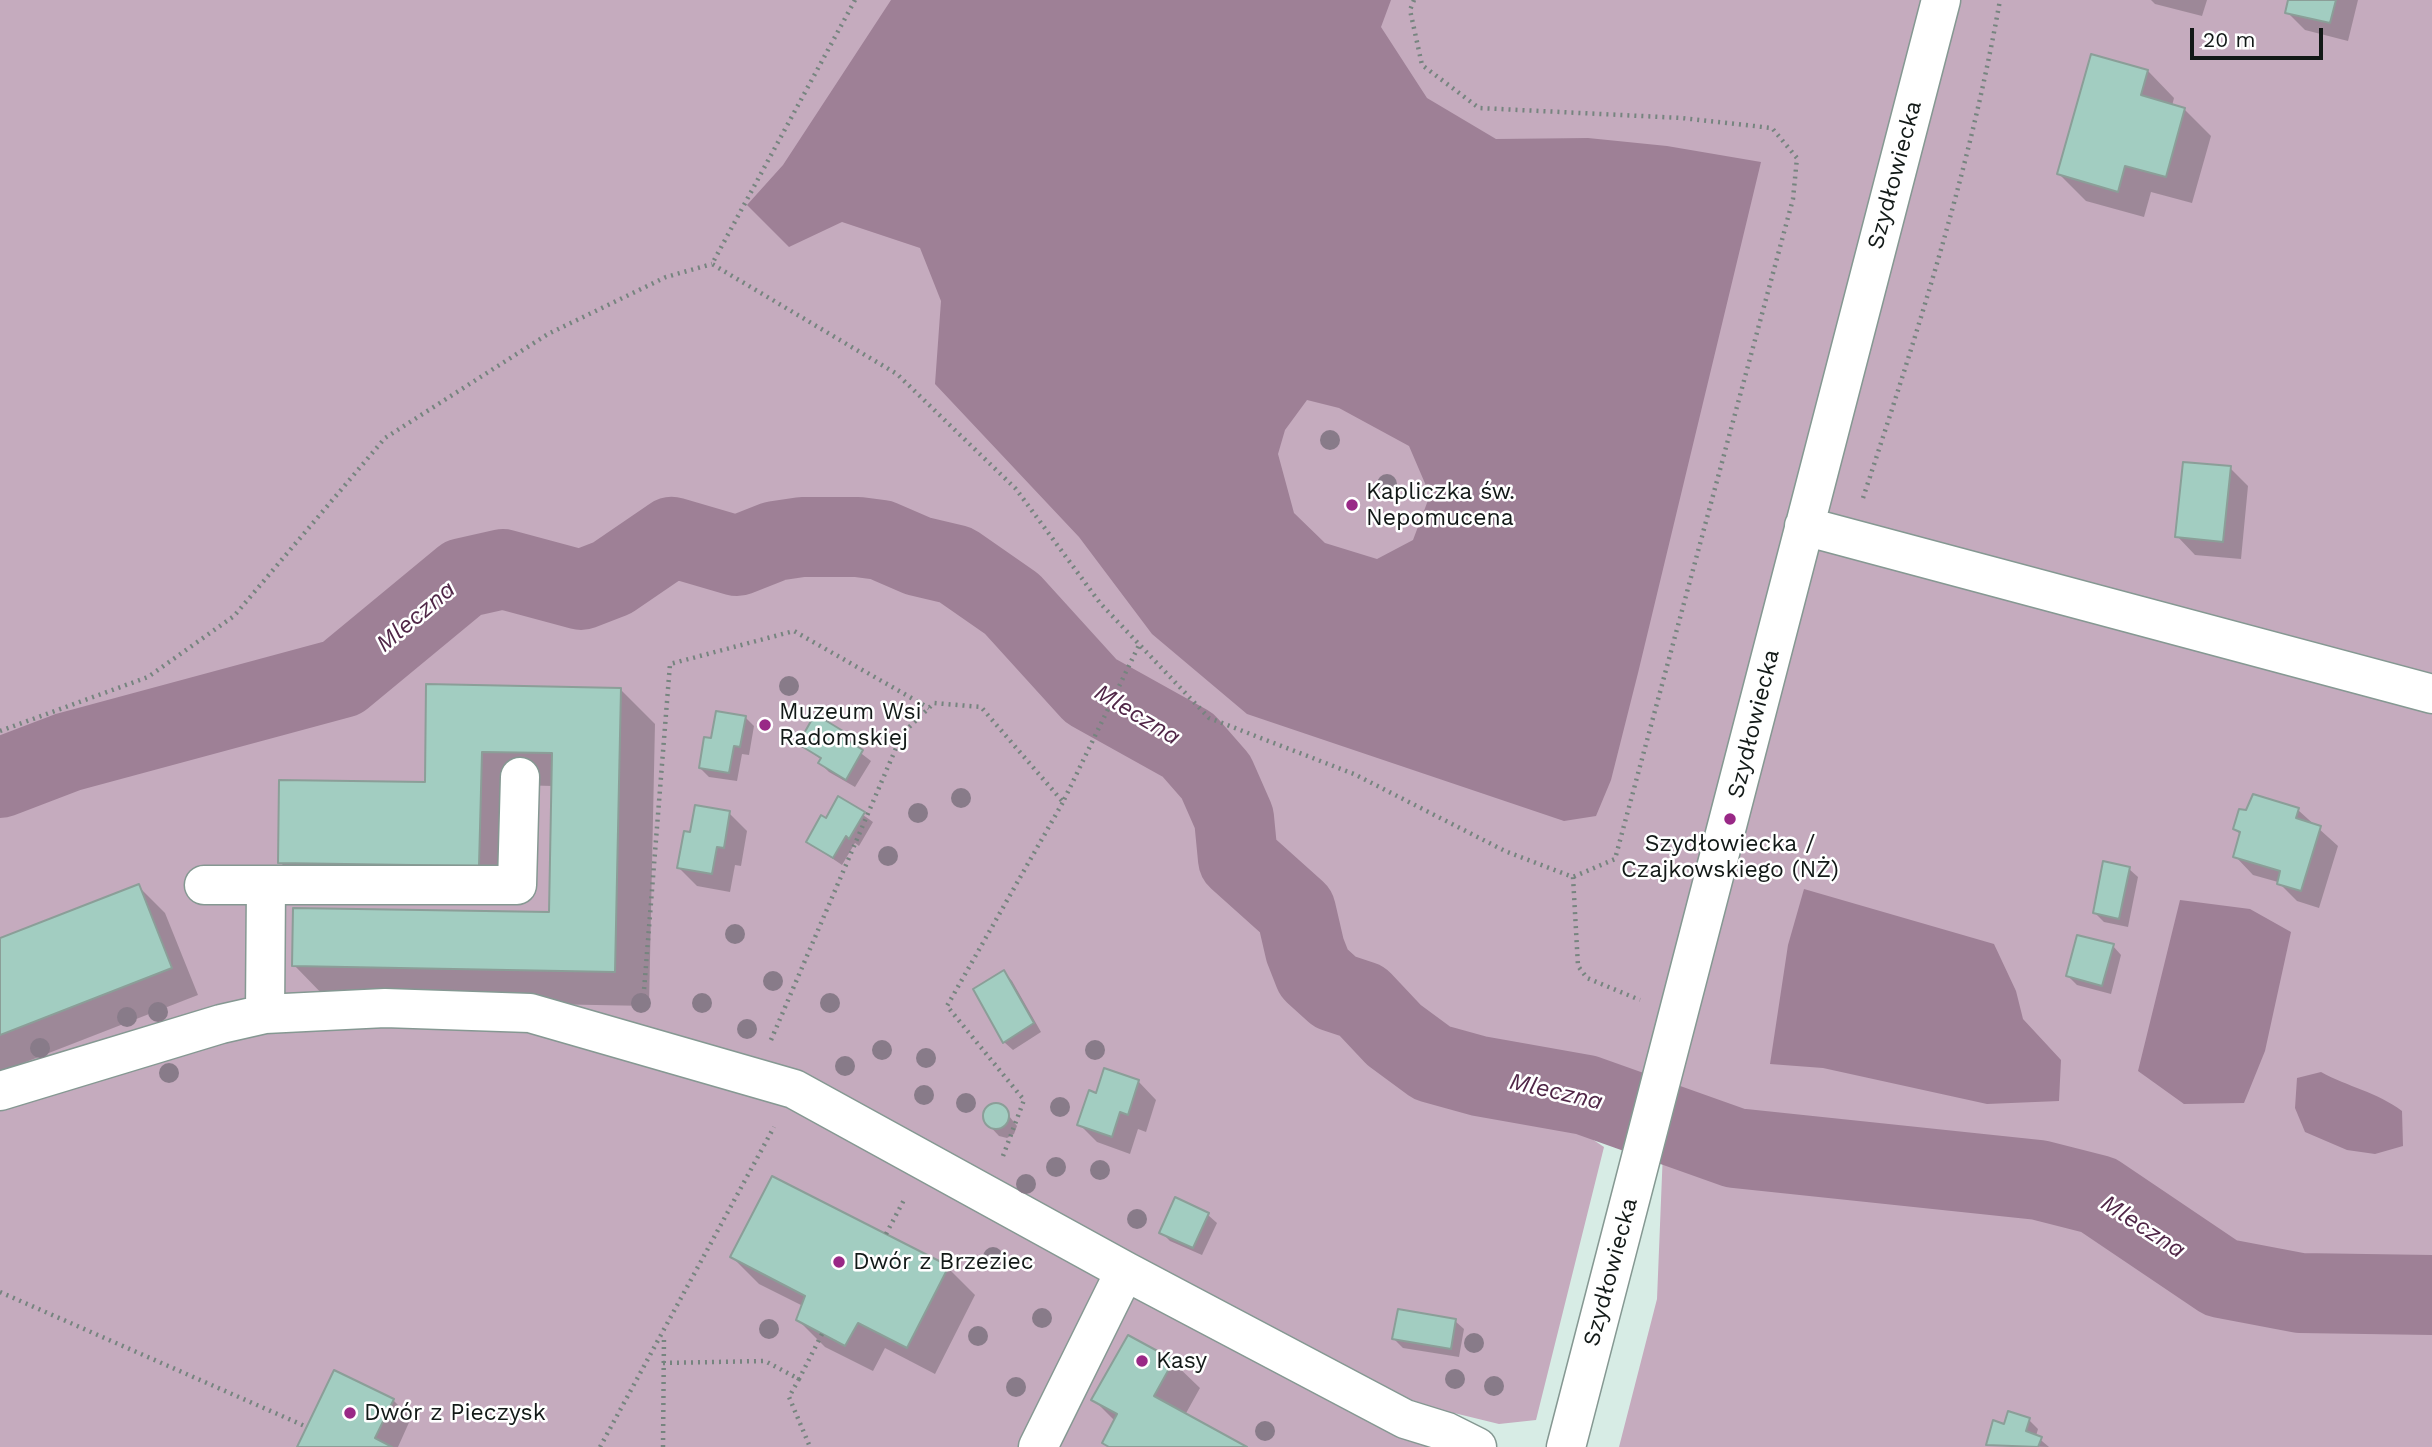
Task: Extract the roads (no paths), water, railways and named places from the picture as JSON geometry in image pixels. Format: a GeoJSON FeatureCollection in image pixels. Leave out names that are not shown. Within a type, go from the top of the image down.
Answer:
{"type":"FeatureCollection","features":[{"type":"Feature","properties":{"kind":"street","name":"Szydłowiecka"},"geometry":{"type":"LineString","coordinates":[[1566,1447],[1941,0]]}},
{"type":"Feature","properties":{"kind":"street"},"geometry":{"type":"LineString","coordinates":[[1804,526],[2432,694]]}},
{"type":"Feature","properties":{"kind":"street"},"geometry":{"type":"LineString","coordinates":[[204,885],[517,885],[520,777]]}},
{"type":"Feature","properties":{"kind":"street"},"geometry":{"type":"LineString","coordinates":[[265,1014],[266,886]]}},
{"type":"Feature","properties":{"kind":"street"},"geometry":{"type":"LineString","coordinates":[[0,1091],[221,1024],[265,1014],[386,1007],[530,1013],[794,1089],[1125,1271],[1405,1419],[1447,1432],[1477,1447]]}},
{"type":"Feature","properties":{"kind":"street"},"geometry":{"type":"LineString","coordinates":[[1038,1447],[1125,1271]]}},
{"type":"Feature","properties":{"kind":"waterway","name":"Mleczna"},"geometry":{"type":"LineString","coordinates":[[0,778],[68,752],[342,678],[463,578],[503,569],[581,590],[612,578],[672,537],[737,556],[775,541],[802,537],[858,537],[881,540],[918,556],[956,565],[1012,604],[1091,691],[1188,745],[1216,777],[1234,818],[1238,859],[1296,911],[1305,950],[1314,973],[1335,992],[1362,1001],[1394,1035],[1432,1063],[1479,1076],[1586,1095],[1735,1148],[2039,1180],[2098,1195],[2221,1278],[2300,1293],[2432,1295]]}},
{"type":"Feature","properties":{"kind":"place","name":"Kapliczka św. Nepomucena"},"geometry":{"type":"Point","coordinates":[1352,505]}},
{"type":"Feature","properties":{"kind":"place","name":"Muzeum Wsi Radomskiej"},"geometry":{"type":"Point","coordinates":[765,725]}},
{"type":"Feature","properties":{"kind":"place","name":"Szydłowiecka / Czajkowskiego (NŻ)"},"geometry":{"type":"Point","coordinates":[1730,819]}},
{"type":"Feature","properties":{"kind":"place","name":"Dwór z Brzeziec"},"geometry":{"type":"Point","coordinates":[839,1262]}},
{"type":"Feature","properties":{"kind":"place","name":"Kasy"},"geometry":{"type":"Point","coordinates":[1142,1361]}},
{"type":"Feature","properties":{"kind":"place","name":"Dwór z Pieczysk"},"geometry":{"type":"Point","coordinates":[350,1413]}}]}
